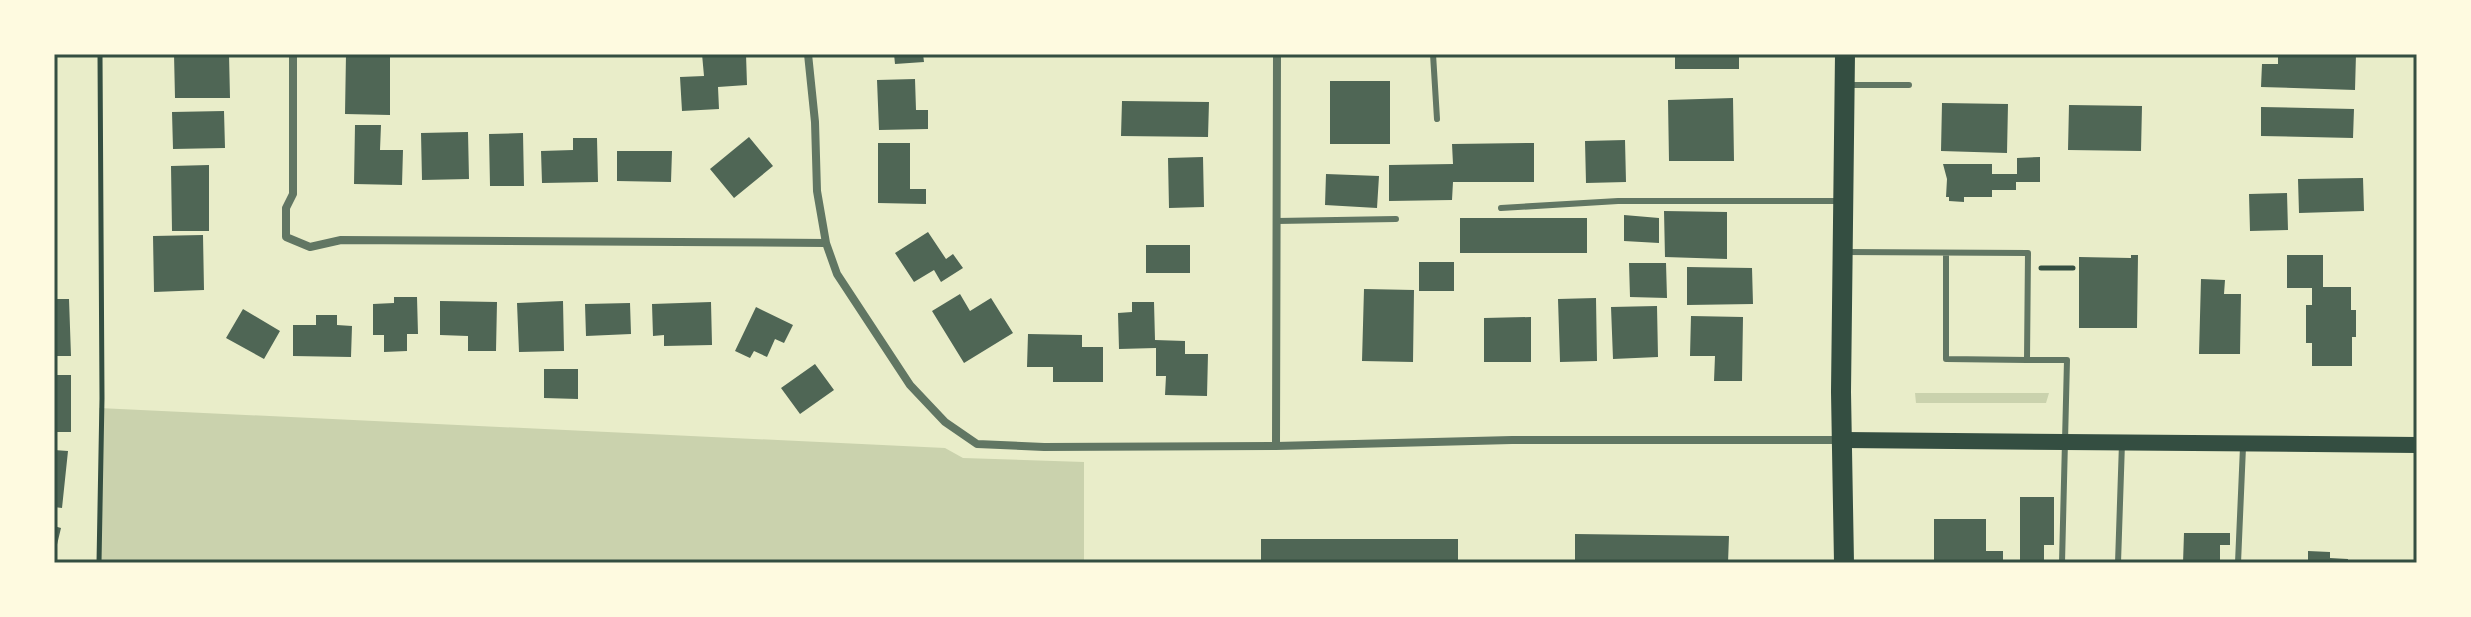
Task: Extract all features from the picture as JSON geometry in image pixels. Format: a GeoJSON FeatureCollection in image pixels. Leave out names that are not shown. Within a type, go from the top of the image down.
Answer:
{"type":"FeatureCollection","features":[{"type":"Feature","properties":{"kind":"main road"},"geometry":{"type":"LineString","coordinates":[[1844,563],[1841,392],[1845,54]]}},
{"type":"Feature","properties":{"kind":"main road"},"geometry":{"type":"LineString","coordinates":[[1844,440],[2417,445]]}},
{"type":"Feature","properties":{"kind":"street"},"geometry":{"type":"LineString","coordinates":[[293,54],[293,194],[286,208],[286,237],[310,247],[341,240],[826,243]]}},
{"type":"Feature","properties":{"kind":"street"},"geometry":{"type":"LineString","coordinates":[[808,54],[815,122],[817,191],[826,243],[837,274],[910,385],[945,422],[977,444],[1044,447],[1276,446],[1527,439],[1844,440]]}},
{"type":"Feature","properties":{"kind":"street"},"geometry":{"type":"LineString","coordinates":[[1276,446],[1277,54]]}},
{"type":"Feature","properties":{"kind":"lane"},"geometry":{"type":"LineString","coordinates":[[1433,54],[1437,119]]}},
{"type":"Feature","properties":{"kind":"lane"},"geometry":{"type":"LineString","coordinates":[[1845,85],[1909,85]]}},
{"type":"Feature","properties":{"kind":"lane"},"geometry":{"type":"LineString","coordinates":[[1501,208],[1618,201],[1842,201]]}},
{"type":"Feature","properties":{"kind":"lane"},"geometry":{"type":"LineString","coordinates":[[1277,221],[1396,219]]}},
{"type":"Feature","properties":{"kind":"lane"},"geometry":{"type":"LineString","coordinates":[[1842,252],[2028,253],[2027,360]]}},
{"type":"Feature","properties":{"kind":"lane"},"geometry":{"type":"LineString","coordinates":[[1946,253],[1946,359],[2067,360],[2062,563]]}},
{"type":"Feature","properties":{"kind":"lane"},"geometry":{"type":"LineString","coordinates":[[2118,563],[2122,443]]}},
{"type":"Feature","properties":{"kind":"lane"},"geometry":{"type":"LineString","coordinates":[[2238,563],[2243,444]]}},
{"type":"Feature","properties":{"kind":"path"},"geometry":{"type":"LineString","coordinates":[[99,563],[102,398],[100,54]]}},
{"type":"Feature","properties":{"kind":"path"},"geometry":{"type":"LineString","coordinates":[[2028,268],[2073,268]]}},
{"type":"Feature","properties":{"kind":"green space"},"geometry":{"type":"Polygon","coordinates":[[[1915,393],[2049,393],[2046,403],[1916,403],[1915,393]]]}},
{"type":"Feature","properties":{"kind":"green space"},"geometry":{"type":"Polygon","coordinates":[[[99,408],[945,448],[963,458],[1084,462],[1084,563],[101,563],[99,408]]]}},
{"type":"Feature","properties":{"kind":"building"},"geometry":{"type":"Polygon","coordinates":[[[174,54],[229,54],[230,98],[175,98],[174,54]]]}},
{"type":"Feature","properties":{"kind":"building"},"geometry":{"type":"Polygon","coordinates":[[[346,54],[390,55],[390,115],[345,114],[346,54]]]}},
{"type":"Feature","properties":{"kind":"building"},"geometry":{"type":"Polygon","coordinates":[[[702,54],[746,54],[747,85],[718,87],[719,109],[682,111],[680,77],[704,76],[702,54]]]}},
{"type":"Feature","properties":{"kind":"building"},"geometry":{"type":"Polygon","coordinates":[[[894,54],[923,54],[924,62],[895,64],[894,54]]]}},
{"type":"Feature","properties":{"kind":"building"},"geometry":{"type":"Polygon","coordinates":[[[1675,54],[1739,54],[1739,69],[1675,69],[1675,54]]]}},
{"type":"Feature","properties":{"kind":"building"},"geometry":{"type":"Polygon","coordinates":[[[2278,54],[2356,54],[2355,90],[2261,87],[2262,64],[2278,64],[2278,54]]]}},
{"type":"Feature","properties":{"kind":"building"},"geometry":{"type":"Polygon","coordinates":[[[915,79],[916,110],[928,110],[928,129],[879,130],[877,80],[915,79]]]}},
{"type":"Feature","properties":{"kind":"building"},"geometry":{"type":"Polygon","coordinates":[[[1330,81],[1390,81],[1390,144],[1330,144],[1330,81]]]}},
{"type":"Feature","properties":{"kind":"building"},"geometry":{"type":"Polygon","coordinates":[[[1733,98],[1734,161],[1669,161],[1668,100],[1733,98]]]}},
{"type":"Feature","properties":{"kind":"building"},"geometry":{"type":"Polygon","coordinates":[[[1122,101],[1209,102],[1208,137],[1121,136],[1122,101]]]}},
{"type":"Feature","properties":{"kind":"building"},"geometry":{"type":"Polygon","coordinates":[[[1942,103],[2008,104],[2007,153],[1941,151],[1942,103]]]}},
{"type":"Feature","properties":{"kind":"building"},"geometry":{"type":"Polygon","coordinates":[[[2069,105],[2142,106],[2141,151],[2068,150],[2069,105]]]}},
{"type":"Feature","properties":{"kind":"building"},"geometry":{"type":"Polygon","coordinates":[[[2261,107],[2354,109],[2353,138],[2261,136],[2261,107]]]}},
{"type":"Feature","properties":{"kind":"building"},"geometry":{"type":"Polygon","coordinates":[[[224,111],[225,148],[173,149],[172,112],[224,111]]]}},
{"type":"Feature","properties":{"kind":"building"},"geometry":{"type":"Polygon","coordinates":[[[355,125],[381,125],[380,150],[403,150],[402,185],[354,184],[355,125]]]}},
{"type":"Feature","properties":{"kind":"building"},"geometry":{"type":"Polygon","coordinates":[[[468,132],[469,179],[422,180],[421,133],[468,132]]]}},
{"type":"Feature","properties":{"kind":"building"},"geometry":{"type":"Polygon","coordinates":[[[523,133],[524,186],[490,186],[489,134],[523,133]]]}},
{"type":"Feature","properties":{"kind":"building"},"geometry":{"type":"Polygon","coordinates":[[[749,137],[773,166],[734,198],[710,169],[749,137]]]}},
{"type":"Feature","properties":{"kind":"building"},"geometry":{"type":"Polygon","coordinates":[[[573,138],[597,138],[598,182],[542,183],[541,151],[573,150],[573,138]]]}},
{"type":"Feature","properties":{"kind":"building"},"geometry":{"type":"Polygon","coordinates":[[[1625,140],[1626,182],[1586,183],[1585,141],[1625,140]]]}},
{"type":"Feature","properties":{"kind":"building"},"geometry":{"type":"Polygon","coordinates":[[[878,143],[910,143],[910,189],[926,189],[926,204],[878,203],[878,143]]]}},
{"type":"Feature","properties":{"kind":"building"},"geometry":{"type":"Polygon","coordinates":[[[1534,143],[1534,182],[1453,182],[1452,200],[1389,201],[1389,165],[1453,164],[1452,144],[1534,143]]]}},
{"type":"Feature","properties":{"kind":"building"},"geometry":{"type":"Polygon","coordinates":[[[617,151],[672,151],[671,182],[617,181],[617,151]]]}},
{"type":"Feature","properties":{"kind":"building"},"geometry":{"type":"Polygon","coordinates":[[[1203,157],[1204,207],[1169,208],[1168,158],[1203,157]]]}},
{"type":"Feature","properties":{"kind":"building"},"geometry":{"type":"Polygon","coordinates":[[[2040,157],[2040,182],[2016,182],[2016,190],[1992,190],[1992,197],[1964,197],[1964,202],[1949,201],[1946,197],[1947,179],[1943,164],[1992,164],[1992,174],[2017,174],[2017,158],[2040,157]]]}},
{"type":"Feature","properties":{"kind":"building"},"geometry":{"type":"Polygon","coordinates":[[[209,165],[209,231],[172,231],[171,166],[209,165]]]}},
{"type":"Feature","properties":{"kind":"building"},"geometry":{"type":"Polygon","coordinates":[[[1326,174],[1379,176],[1377,208],[1325,205],[1326,174]]]}},
{"type":"Feature","properties":{"kind":"building"},"geometry":{"type":"Polygon","coordinates":[[[2363,178],[2364,211],[2299,213],[2298,179],[2363,178]]]}},
{"type":"Feature","properties":{"kind":"building"},"geometry":{"type":"Polygon","coordinates":[[[2287,193],[2288,230],[2250,231],[2249,194],[2287,193]]]}},
{"type":"Feature","properties":{"kind":"building"},"geometry":{"type":"Polygon","coordinates":[[[1664,211],[1727,212],[1727,259],[1665,257],[1664,211]]]}},
{"type":"Feature","properties":{"kind":"building"},"geometry":{"type":"Polygon","coordinates":[[[1624,215],[1659,218],[1659,243],[1624,241],[1624,215]]]}},
{"type":"Feature","properties":{"kind":"building"},"geometry":{"type":"Polygon","coordinates":[[[1460,218],[1587,218],[1587,253],[1460,253],[1460,218]]]}},
{"type":"Feature","properties":{"kind":"building"},"geometry":{"type":"Polygon","coordinates":[[[928,232],[946,259],[953,254],[963,268],[941,282],[934,270],[914,282],[895,253],[928,232]]]}},
{"type":"Feature","properties":{"kind":"building"},"geometry":{"type":"Polygon","coordinates":[[[203,235],[204,290],[154,292],[153,236],[203,235]]]}},
{"type":"Feature","properties":{"kind":"building"},"geometry":{"type":"Polygon","coordinates":[[[1146,245],[1190,245],[1190,273],[1146,273],[1146,245]]]}},
{"type":"Feature","properties":{"kind":"building"},"geometry":{"type":"Polygon","coordinates":[[[2131,255],[2138,255],[2137,328],[2079,328],[2079,257],[2131,258],[2131,255]]]}},
{"type":"Feature","properties":{"kind":"building"},"geometry":{"type":"Polygon","coordinates":[[[2287,255],[2323,255],[2323,287],[2351,287],[2351,310],[2356,310],[2352,366],[2312,366],[2312,343],[2306,343],[2306,305],[2312,305],[2312,288],[2287,288],[2287,255]]]}},
{"type":"Feature","properties":{"kind":"building"},"geometry":{"type":"Polygon","coordinates":[[[1419,262],[1454,262],[1454,291],[1419,291],[1419,262]]]}},
{"type":"Feature","properties":{"kind":"building"},"geometry":{"type":"Polygon","coordinates":[[[1629,263],[1666,263],[1667,298],[1630,297],[1629,263]]]}},
{"type":"Feature","properties":{"kind":"building"},"geometry":{"type":"Polygon","coordinates":[[[1687,267],[1752,268],[1753,304],[1687,305],[1687,267]]]}},
{"type":"Feature","properties":{"kind":"building"},"geometry":{"type":"Polygon","coordinates":[[[2201,279],[2225,280],[2224,294],[2241,294],[2240,354],[2199,354],[2201,279]]]}},
{"type":"Feature","properties":{"kind":"building"},"geometry":{"type":"Polygon","coordinates":[[[1364,289],[1414,290],[1413,362],[1362,361],[1364,289]]]}},
{"type":"Feature","properties":{"kind":"building"},"geometry":{"type":"Polygon","coordinates":[[[960,294],[970,311],[991,298],[1013,333],[964,363],[932,311],[960,294]]]}},
{"type":"Feature","properties":{"kind":"building"},"geometry":{"type":"Polygon","coordinates":[[[394,297],[417,297],[418,334],[407,334],[407,351],[384,352],[384,335],[373,335],[373,304],[394,303],[394,297]]]}},
{"type":"Feature","properties":{"kind":"building"},"geometry":{"type":"Polygon","coordinates":[[[1596,298],[1597,361],[1560,362],[1558,299],[1596,298]]]}},
{"type":"Feature","properties":{"kind":"building"},"geometry":{"type":"Polygon","coordinates":[[[54,299],[69,299],[71,356],[54,356],[54,299]]]}},
{"type":"Feature","properties":{"kind":"building"},"geometry":{"type":"Polygon","coordinates":[[[440,301],[497,302],[496,351],[468,351],[468,336],[440,335],[440,301]]]}},
{"type":"Feature","properties":{"kind":"building"},"geometry":{"type":"Polygon","coordinates":[[[563,301],[564,351],[519,352],[517,303],[563,301]]]}},
{"type":"Feature","properties":{"kind":"building"},"geometry":{"type":"Polygon","coordinates":[[[711,302],[712,345],[664,346],[664,335],[653,336],[652,304],[711,302]]]}},
{"type":"Feature","properties":{"kind":"building"},"geometry":{"type":"Polygon","coordinates":[[[1132,302],[1154,302],[1155,340],[1185,341],[1185,354],[1208,354],[1207,396],[1165,395],[1166,376],[1156,376],[1156,348],[1119,349],[1118,313],[1132,312],[1132,302]]]}},
{"type":"Feature","properties":{"kind":"building"},"geometry":{"type":"Polygon","coordinates":[[[630,303],[631,334],[586,336],[585,304],[630,303]]]}},
{"type":"Feature","properties":{"kind":"building"},"geometry":{"type":"Polygon","coordinates":[[[1657,306],[1658,357],[1613,359],[1611,307],[1657,306]]]}},
{"type":"Feature","properties":{"kind":"building"},"geometry":{"type":"Polygon","coordinates":[[[756,307],[793,325],[784,343],[775,339],[767,357],[754,351],[750,358],[735,351],[756,307]]]}},
{"type":"Feature","properties":{"kind":"building"},"geometry":{"type":"Polygon","coordinates":[[[243,309],[280,331],[264,359],[226,338],[243,309]]]}},
{"type":"Feature","properties":{"kind":"building"},"geometry":{"type":"Polygon","coordinates":[[[316,315],[337,315],[337,325],[352,326],[351,357],[293,356],[293,325],[316,325],[316,315]]]}},
{"type":"Feature","properties":{"kind":"building"},"geometry":{"type":"Polygon","coordinates":[[[1691,316],[1743,317],[1742,381],[1714,381],[1715,356],[1690,356],[1691,316]]]}},
{"type":"Feature","properties":{"kind":"building"},"geometry":{"type":"Polygon","coordinates":[[[1531,317],[1531,362],[1484,362],[1484,318],[1531,317]]]}},
{"type":"Feature","properties":{"kind":"building"},"geometry":{"type":"Polygon","coordinates":[[[1028,334],[1082,335],[1082,347],[1103,347],[1103,382],[1053,382],[1053,367],[1027,367],[1028,334]]]}},
{"type":"Feature","properties":{"kind":"building"},"geometry":{"type":"Polygon","coordinates":[[[815,364],[834,390],[800,414],[781,388],[815,364]]]}},
{"type":"Feature","properties":{"kind":"building"},"geometry":{"type":"Polygon","coordinates":[[[544,369],[578,369],[578,399],[544,398],[544,369]]]}},
{"type":"Feature","properties":{"kind":"building"},"geometry":{"type":"Polygon","coordinates":[[[54,375],[71,375],[71,432],[54,432],[54,375]]]}},
{"type":"Feature","properties":{"kind":"building"},"geometry":{"type":"Polygon","coordinates":[[[54,450],[68,451],[62,508],[54,507],[54,450]]]}},
{"type":"Feature","properties":{"kind":"building"},"geometry":{"type":"Polygon","coordinates":[[[2020,497],[2054,497],[2054,545],[2044,545],[2044,563],[2020,563],[2020,497]]]}},
{"type":"Feature","properties":{"kind":"building"},"geometry":{"type":"Polygon","coordinates":[[[1934,519],[1986,519],[1986,551],[2003,551],[2003,563],[1934,563],[1934,519]]]}},
{"type":"Feature","properties":{"kind":"building"},"geometry":{"type":"Polygon","coordinates":[[[54,526],[61,528],[55,553],[54,553],[54,526]]]}},
{"type":"Feature","properties":{"kind":"building"},"geometry":{"type":"Polygon","coordinates":[[[2184,533],[2230,533],[2230,545],[2220,545],[2220,563],[2183,563],[2184,533]]]}},
{"type":"Feature","properties":{"kind":"building"},"geometry":{"type":"Polygon","coordinates":[[[1575,534],[1729,536],[1728,563],[1575,563],[1575,534]]]}},
{"type":"Feature","properties":{"kind":"building"},"geometry":{"type":"Polygon","coordinates":[[[1261,539],[1458,539],[1458,563],[1261,563],[1261,539]]]}},
{"type":"Feature","properties":{"kind":"building"},"geometry":{"type":"Polygon","coordinates":[[[2308,551],[2330,552],[2330,558],[2348,559],[2348,563],[2308,563],[2308,551]]]}}]}
